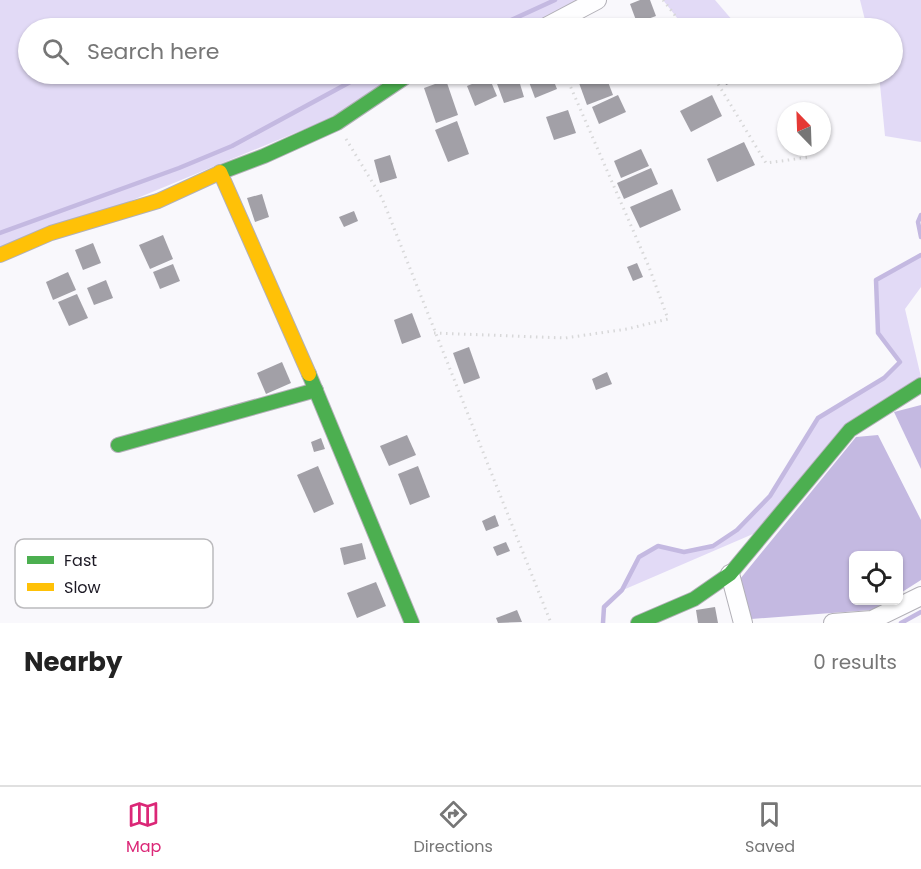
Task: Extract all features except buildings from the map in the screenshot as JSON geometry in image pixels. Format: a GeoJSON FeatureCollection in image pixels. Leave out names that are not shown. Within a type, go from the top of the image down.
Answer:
{"type":"FeatureCollection","features":[{"type":"Feature","properties":{"kind":"street"},"geometry":{"type":"LineString","coordinates":[[562,18],[597,0]]}},
{"type":"Feature","properties":{"kind":"street"},"geometry":{"type":"LineString","coordinates":[[0,255],[51,233],[158,201],[220,172],[264,156],[337,123],[395,84]]}},
{"type":"Feature","properties":{"kind":"street"},"geometry":{"type":"LineString","coordinates":[[220,172],[316,390],[412,623]]}},
{"type":"Feature","properties":{"kind":"street"},"geometry":{"type":"LineString","coordinates":[[638,623],[694,599],[730,574],[850,430],[921,385]]}},
{"type":"Feature","properties":{"kind":"street"},"geometry":{"type":"LineString","coordinates":[[118,445],[316,390]]}},
{"type":"Feature","properties":{"kind":"street"},"geometry":{"type":"LineString","coordinates":[[730,574],[743,623]]}},
{"type":"Feature","properties":{"kind":"street"},"geometry":{"type":"LineString","coordinates":[[833,623],[872,620],[921,596]]}},
{"type":"Feature","properties":{"kind":"path"},"geometry":{"type":"LineString","coordinates":[[663,0],[677,18]]}},
{"type":"Feature","properties":{"kind":"path"},"geometry":{"type":"LineString","coordinates":[[434,333],[565,338],[627,329],[668,319],[649,267],[569,84]]}},
{"type":"Feature","properties":{"kind":"path"},"geometry":{"type":"LineString","coordinates":[[718,84],[766,163],[811,157]]}},
{"type":"Feature","properties":{"kind":"path"},"geometry":{"type":"LineString","coordinates":[[337,123],[382,198],[434,333],[552,623]]}},
{"type":"Feature","properties":{"kind":"shaded area"},"geometry":{"type":"Polygon","coordinates":[[[0,0],[597,0],[563,18],[18,18],[18,84],[395,84],[365,104],[0,255],[0,0]]]}},
{"type":"Feature","properties":{"kind":"shaded area"},"geometry":{"type":"Polygon","coordinates":[[[663,0],[715,0],[730,18],[677,18],[663,0]]]}},
{"type":"Feature","properties":{"kind":"shaded area"},"geometry":{"type":"Polygon","coordinates":[[[860,0],[921,0],[921,142],[885,136],[880,84],[903,84],[903,18],[864,18],[860,0]]]}},
{"type":"Feature","properties":{"kind":"shaded area"},"geometry":{"type":"Polygon","coordinates":[[[921,255],[921,287],[905,309],[921,377],[850,430],[769,527],[623,590],[639,557],[658,546],[684,552],[713,546],[737,530],[767,499],[818,418],[884,378],[899,362],[878,333],[876,280],[921,255]]]}},
{"type":"Feature","properties":{"kind":"shaded area"},"geometry":{"type":"Polygon","coordinates":[[[921,405],[921,469],[894,412],[921,405]]]}},
{"type":"Feature","properties":{"kind":"shaded area"},"geometry":{"type":"Polygon","coordinates":[[[878,435],[921,520],[921,580],[903,591],[903,551],[849,551],[849,605],[880,605],[871,610],[751,619],[740,579],[856,437],[878,435]]]}},
{"type":"Feature","properties":{"kind":"waterway"},"geometry":{"type":"LineString","coordinates":[[516,18],[555,0]]}},
{"type":"Feature","properties":{"kind":"waterway"},"geometry":{"type":"LineString","coordinates":[[0,233],[179,168],[232,146],[347,84]]}},
{"type":"Feature","properties":{"kind":"waterway"},"geometry":{"type":"LineString","coordinates":[[921,215],[918,222],[921,237]]}},
{"type":"Feature","properties":{"kind":"waterway"},"geometry":{"type":"LineString","coordinates":[[603,623],[604,607],[622,590],[639,557],[658,546],[684,552],[713,546],[737,530],[770,496],[818,418],[884,378],[900,362],[878,333],[876,280],[921,255]]}},
{"type":"Feature","properties":{"kind":"waterway"},"geometry":{"type":"LineString","coordinates":[[901,623],[921,612]]}},
{"type":"Feature","properties":{"kind":"traffic: fast"},"geometry":{"type":"LineString","coordinates":[[219,173],[264,156],[337,123],[395,84]]}},
{"type":"Feature","properties":{"kind":"traffic: fast"},"geometry":{"type":"LineString","coordinates":[[309,374],[412,623]]}},
{"type":"Feature","properties":{"kind":"traffic: fast"},"geometry":{"type":"LineString","coordinates":[[638,623],[694,599],[730,574],[850,430],[921,385]]}},
{"type":"Feature","properties":{"kind":"traffic: fast"},"geometry":{"type":"LineString","coordinates":[[118,445],[316,390]]}},
{"type":"Feature","properties":{"kind":"traffic: slow"},"geometry":{"type":"LineString","coordinates":[[220,172],[309,374]]}},
{"type":"Feature","properties":{"kind":"traffic: slow"},"geometry":{"type":"LineString","coordinates":[[0,255],[51,233],[158,201],[219,173]]}}]}
